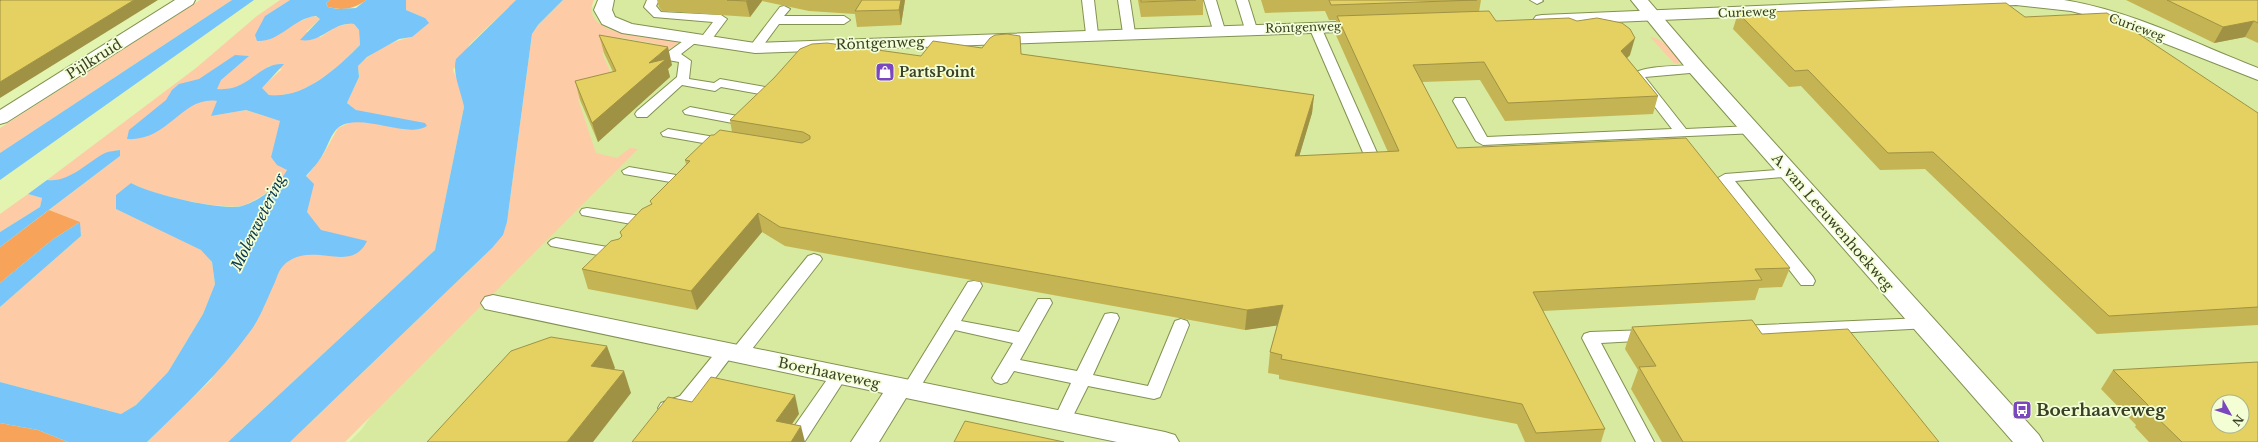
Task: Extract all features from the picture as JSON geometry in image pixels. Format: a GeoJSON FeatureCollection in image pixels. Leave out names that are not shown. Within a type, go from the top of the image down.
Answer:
{"type":"FeatureCollection","features":[{"type":"Feature","properties":{"kind":"street","name":"Pijlkruid"},"geometry":{"type":"LineString","coordinates":[[0,118],[187,0]]}},
{"type":"Feature","properties":{"kind":"street","name":"Röntgenweg"},"geometry":{"type":"LineString","coordinates":[[606,0],[603,10],[608,20],[628,29],[755,48],[1092,34],[1386,25]]}},
{"type":"Feature","properties":{"kind":"street","name":"Curieweg"},"geometry":{"type":"LineString","coordinates":[[1645,8],[2016,0],[2053,3],[2089,10],[2126,21],[2258,74]]}},
{"type":"Feature","properties":{"kind":"street"},"geometry":{"type":"LineString","coordinates":[[1527,20],[1645,8]]}},
{"type":"Feature","properties":{"kind":"street","name":"A. van Leeuwenhoekweg"},"geometry":{"type":"LineString","coordinates":[[1645,8],[1697,69],[2029,442]]}},
{"type":"Feature","properties":{"kind":"street","name":"Boerhaaveweg"},"geometry":{"type":"LineString","coordinates":[[493,303],[1165,442]]}},
{"type":"Feature","properties":{"kind":"street"},"geometry":{"type":"LineString","coordinates":[[865,442],[904,389]]}},
{"type":"Feature","properties":{"kind":"lane"},"geometry":{"type":"LineString","coordinates":[[653,0],[650,7],[658,14],[721,19],[699,39],[670,56]]}},
{"type":"Feature","properties":{"kind":"lane"},"geometry":{"type":"LineString","coordinates":[[1088,0],[1092,34]]}},
{"type":"Feature","properties":{"kind":"lane"},"geometry":{"type":"LineString","coordinates":[[1124,0],[1129,33]]}},
{"type":"Feature","properties":{"kind":"lane"},"geometry":{"type":"LineString","coordinates":[[1210,0],[1219,30]]}},
{"type":"Feature","properties":{"kind":"lane"},"geometry":{"type":"LineString","coordinates":[[1242,0],[1251,29]]}},
{"type":"Feature","properties":{"kind":"lane"},"geometry":{"type":"LineString","coordinates":[[755,48],[784,9]]}},
{"type":"Feature","properties":{"kind":"lane"},"geometry":{"type":"LineString","coordinates":[[776,20],[844,20]]}},
{"type":"Feature","properties":{"kind":"lane"},"geometry":{"type":"LineString","coordinates":[[1315,27],[1375,164]]}},
{"type":"Feature","properties":{"kind":"lane"},"geometry":{"type":"LineString","coordinates":[[635,51],[678,57],[685,61],[683,78],[642,114]]}},
{"type":"Feature","properties":{"kind":"lane"},"geometry":{"type":"LineString","coordinates":[[1682,133],[1637,76],[1648,72],[1697,69]]}},
{"type":"Feature","properties":{"kind":"lane"},"geometry":{"type":"LineString","coordinates":[[679,81],[771,92]]}},
{"type":"Feature","properties":{"kind":"lane"},"geometry":{"type":"LineString","coordinates":[[1460,100],[1483,141],[1752,130]]}},
{"type":"Feature","properties":{"kind":"lane"},"geometry":{"type":"LineString","coordinates":[[690,112],[743,121]]}},
{"type":"Feature","properties":{"kind":"lane"},"geometry":{"type":"LineString","coordinates":[[668,133],[737,145]]}},
{"type":"Feature","properties":{"kind":"lane"},"geometry":{"type":"LineString","coordinates":[[629,171],[682,180]]}},
{"type":"Feature","properties":{"kind":"lane"},"geometry":{"type":"LineString","coordinates":[[1790,173],[1725,178],[1807,281]]}},
{"type":"Feature","properties":{"kind":"lane"},"geometry":{"type":"LineString","coordinates":[[587,212],[648,222]]}},
{"type":"Feature","properties":{"kind":"lane"},"geometry":{"type":"LineString","coordinates":[[556,242],[619,254]]}},
{"type":"Feature","properties":{"kind":"lane"},"geometry":{"type":"LineString","coordinates":[[656,420],[664,409],[686,401],[732,353],[814,259]]}},
{"type":"Feature","properties":{"kind":"lane"},"geometry":{"type":"LineString","coordinates":[[904,389],[951,324],[974,286]]}},
{"type":"Feature","properties":{"kind":"lane"},"geometry":{"type":"LineString","coordinates":[[1044,302],[1005,371],[1082,379],[1154,394],[1181,325]]}},
{"type":"Feature","properties":{"kind":"lane"},"geometry":{"type":"LineString","coordinates":[[1062,421],[1111,318]]}},
{"type":"Feature","properties":{"kind":"lane"},"geometry":{"type":"LineString","coordinates":[[951,324],[1023,339]]}},
{"type":"Feature","properties":{"kind":"lane"},"geometry":{"type":"LineString","coordinates":[[1724,333],[1923,324]]}},
{"type":"Feature","properties":{"kind":"lane"},"geometry":{"type":"LineString","coordinates":[[1842,328],[1856,346]]}},
{"type":"Feature","properties":{"kind":"lane"},"geometry":{"type":"LineString","coordinates":[[1645,442],[1590,338],[1660,335]]}},
{"type":"Feature","properties":{"kind":"lane"},"geometry":{"type":"LineString","coordinates":[[798,436],[839,375]]}},
{"type":"Feature","properties":{"kind":"shaded area"},"geometry":{"type":"Polygon","coordinates":[[[200,0],[232,0],[0,153],[0,128],[200,0]]]}},
{"type":"Feature","properties":{"kind":"shaded area"},"geometry":{"type":"Polygon","coordinates":[[[280,0],[290,0],[265,16],[285,21],[297,22],[314,16],[317,17],[320,19],[306,32],[321,37],[336,27],[344,24],[354,24],[359,30],[360,45],[341,64],[319,80],[295,92],[282,95],[269,95],[261,88],[282,69],[269,66],[242,86],[228,89],[211,116],[246,110],[281,121],[271,157],[287,170],[281,182],[267,193],[241,206],[216,205],[184,200],[141,188],[131,183],[116,209],[201,249],[212,262],[215,284],[203,314],[168,372],[136,405],[121,414],[0,382],[0,307],[81,236],[79,222],[49,210],[120,156],[120,150],[110,152],[66,177],[57,180],[47,180],[196,68],[257,16],[280,0]]]}},
{"type":"Feature","properties":{"kind":"shaded area"},"geometry":{"type":"Polygon","coordinates":[[[330,0],[366,0],[353,7],[339,9],[328,7],[326,3],[330,0]]]}},
{"type":"Feature","properties":{"kind":"shaded area"},"geometry":{"type":"Polygon","coordinates":[[[406,0],[516,0],[470,44],[453,70],[459,84],[464,107],[435,250],[228,442],[147,442],[211,380],[306,177],[323,155],[338,128],[347,124],[356,110],[347,103],[359,77],[358,66],[383,47],[412,37],[425,18],[406,10],[406,0]]]}},
{"type":"Feature","properties":{"kind":"shaded area"},"geometry":{"type":"Polygon","coordinates":[[[563,0],[594,0],[592,12],[597,21],[607,28],[621,33],[637,36],[677,41],[677,44],[664,52],[656,50],[658,44],[622,38],[623,54],[606,51],[602,53],[615,82],[601,93],[578,99],[596,153],[617,158],[630,148],[638,149],[345,442],[290,442],[492,248],[507,222],[532,34],[538,25],[563,0]]]}},
{"type":"Feature","properties":{"kind":"shaded area"},"geometry":{"type":"Polygon","coordinates":[[[599,0],[2258,0],[2258,442],[349,442],[362,429],[526,188],[587,13],[599,0]]]}},
{"type":"Feature","properties":{"kind":"shaded area"},"geometry":{"type":"Polygon","coordinates":[[[1650,37],[1663,42],[1680,61],[1678,64],[1674,63],[1650,37]]]}},
{"type":"Feature","properties":{"kind":"shaded area"},"geometry":{"type":"Polygon","coordinates":[[[28,194],[42,198],[40,207],[0,232],[0,214],[28,194]]]}},
{"type":"Feature","properties":{"kind":"shaded area"},"geometry":{"type":"Polygon","coordinates":[[[49,210],[80,222],[52,240],[0,283],[0,247],[49,210]]]}},
{"type":"Feature","properties":{"kind":"shaded area"},"geometry":{"type":"Polygon","coordinates":[[[0,423],[38,430],[68,442],[0,442],[0,423]]]}},
{"type":"Feature","properties":{"kind":"water"},"geometry":{"type":"Polygon","coordinates":[[[232,0],[254,0],[0,180],[0,153],[232,0]]]}},
{"type":"Feature","properties":{"kind":"water","name":"Molenwetering"},"geometry":{"type":"Polygon","coordinates":[[[290,0],[330,0],[326,3],[328,7],[337,9],[356,8],[366,0],[406,0],[406,10],[425,18],[429,23],[412,37],[399,39],[367,57],[358,66],[359,77],[347,103],[356,110],[425,123],[427,126],[408,130],[359,122],[348,123],[336,130],[320,160],[306,176],[314,184],[307,212],[321,230],[367,241],[360,251],[351,256],[341,257],[305,255],[294,258],[283,266],[257,322],[249,333],[200,390],[147,442],[68,442],[38,430],[0,423],[0,382],[121,414],[136,405],[168,372],[203,314],[215,284],[212,262],[201,250],[116,209],[116,195],[131,183],[153,192],[203,204],[232,207],[249,204],[274,187],[284,176],[287,170],[277,165],[271,157],[280,121],[246,110],[211,116],[217,101],[205,101],[194,105],[154,134],[141,138],[127,139],[129,130],[166,100],[172,90],[179,84],[199,79],[235,55],[249,56],[221,80],[217,89],[228,89],[238,86],[267,67],[284,64],[262,88],[269,95],[282,95],[295,92],[319,80],[341,64],[360,45],[359,30],[354,24],[340,26],[314,39],[300,40],[320,19],[316,16],[300,21],[273,38],[257,41],[255,35],[265,16],[290,0]]]}},
{"type":"Feature","properties":{"kind":"water"},"geometry":{"type":"Polygon","coordinates":[[[516,0],[563,0],[538,25],[532,34],[507,222],[503,235],[492,248],[290,442],[228,442],[435,250],[464,107],[455,71],[456,59],[516,0]]]}},
{"type":"Feature","properties":{"kind":"water"},"geometry":{"type":"Polygon","coordinates":[[[120,150],[120,156],[0,247],[0,232],[40,207],[42,198],[28,194],[47,180],[63,178],[105,153],[120,150]]]}},
{"type":"Feature","properties":{"kind":"water"},"geometry":{"type":"Polygon","coordinates":[[[80,222],[81,236],[0,307],[0,283],[52,240],[80,222]]]}},
{"type":"Feature","properties":{"kind":"building"},"geometry":{"type":"Polygon","coordinates":[[[1,0],[134,0],[0,82],[1,0]]]}},
{"type":"Feature","properties":{"kind":"building"},"geometry":{"type":"Polygon","coordinates":[[[727,0],[748,0],[746,1],[727,0]]]}},
{"type":"Feature","properties":{"kind":"building"},"geometry":{"type":"Polygon","coordinates":[[[862,0],[901,0],[899,10],[855,11],[862,0]]]}},
{"type":"Feature","properties":{"kind":"building"},"geometry":{"type":"Polygon","coordinates":[[[1141,0],[1196,0],[1141,2],[1141,0]]]}},
{"type":"Feature","properties":{"kind":"building"},"geometry":{"type":"Polygon","coordinates":[[[1329,0],[1477,0],[1331,5],[1329,0]]]}},
{"type":"Feature","properties":{"kind":"building"},"geometry":{"type":"Polygon","coordinates":[[[2167,0],[2258,0],[2258,23],[2254,21],[2223,27],[2167,0]]]}},
{"type":"Feature","properties":{"kind":"building"},"geometry":{"type":"Polygon","coordinates":[[[2006,3],[2025,17],[2107,13],[2258,113],[2258,307],[2109,316],[1933,152],[1888,153],[1808,70],[1795,71],[1738,13],[2006,3]]]}},
{"type":"Feature","properties":{"kind":"building"},"geometry":{"type":"Polygon","coordinates":[[[1489,11],[1496,21],[1569,18],[1577,21],[1597,18],[1622,23],[1630,29],[1635,38],[1621,51],[1658,96],[1508,103],[1484,62],[1413,65],[1457,148],[1686,138],[1790,268],[1755,269],[1762,280],[1533,292],[1605,429],[1536,433],[1522,404],[1281,359],[1282,355],[1270,352],[1283,305],[1247,310],[780,227],[758,213],[691,291],[582,269],[611,241],[619,239],[622,236],[620,232],[642,209],[652,204],[650,201],[690,161],[685,160],[711,135],[714,135],[720,130],[802,143],[810,139],[810,136],[803,132],[730,120],[774,78],[800,49],[812,44],[827,43],[921,56],[933,41],[982,48],[990,38],[995,35],[1007,34],[1020,36],[1021,54],[1314,95],[1295,156],[1399,151],[1337,16],[1489,11]]]}},
{"type":"Feature","properties":{"kind":"building"},"geometry":{"type":"Polygon","coordinates":[[[599,35],[668,47],[649,63],[666,59],[592,123],[575,81],[616,71],[599,35]]]}},
{"type":"Feature","properties":{"kind":"building"},"geometry":{"type":"Polygon","coordinates":[[[1752,320],[1762,334],[1848,329],[1939,442],[1683,442],[1639,367],[1656,366],[1632,327],[1752,320]]]}},
{"type":"Feature","properties":{"kind":"building"},"geometry":{"type":"Polygon","coordinates":[[[551,337],[607,346],[591,366],[624,371],[567,442],[427,442],[511,351],[551,337]]]}},
{"type":"Feature","properties":{"kind":"building"},"geometry":{"type":"Polygon","coordinates":[[[2258,362],[2258,442],[2182,442],[2148,409],[2151,408],[2113,370],[2258,362]]]}},
{"type":"Feature","properties":{"kind":"building"},"geometry":{"type":"Polygon","coordinates":[[[711,377],[795,395],[776,421],[801,426],[791,442],[632,442],[668,397],[692,402],[711,377]]]}},
{"type":"Feature","properties":{"kind":"building"},"geometry":{"type":"Polygon","coordinates":[[[965,421],[1064,442],[954,442],[965,421]]]}},
{"type":"Feature","properties":{"kind":"place","name":"PartsPoint"},"geometry":{"type":"Point","coordinates":[885,72]}},
{"type":"Feature","properties":{"kind":"place","name":"Boerhaaveweg"},"geometry":{"type":"Point","coordinates":[2022,410]}}]}
